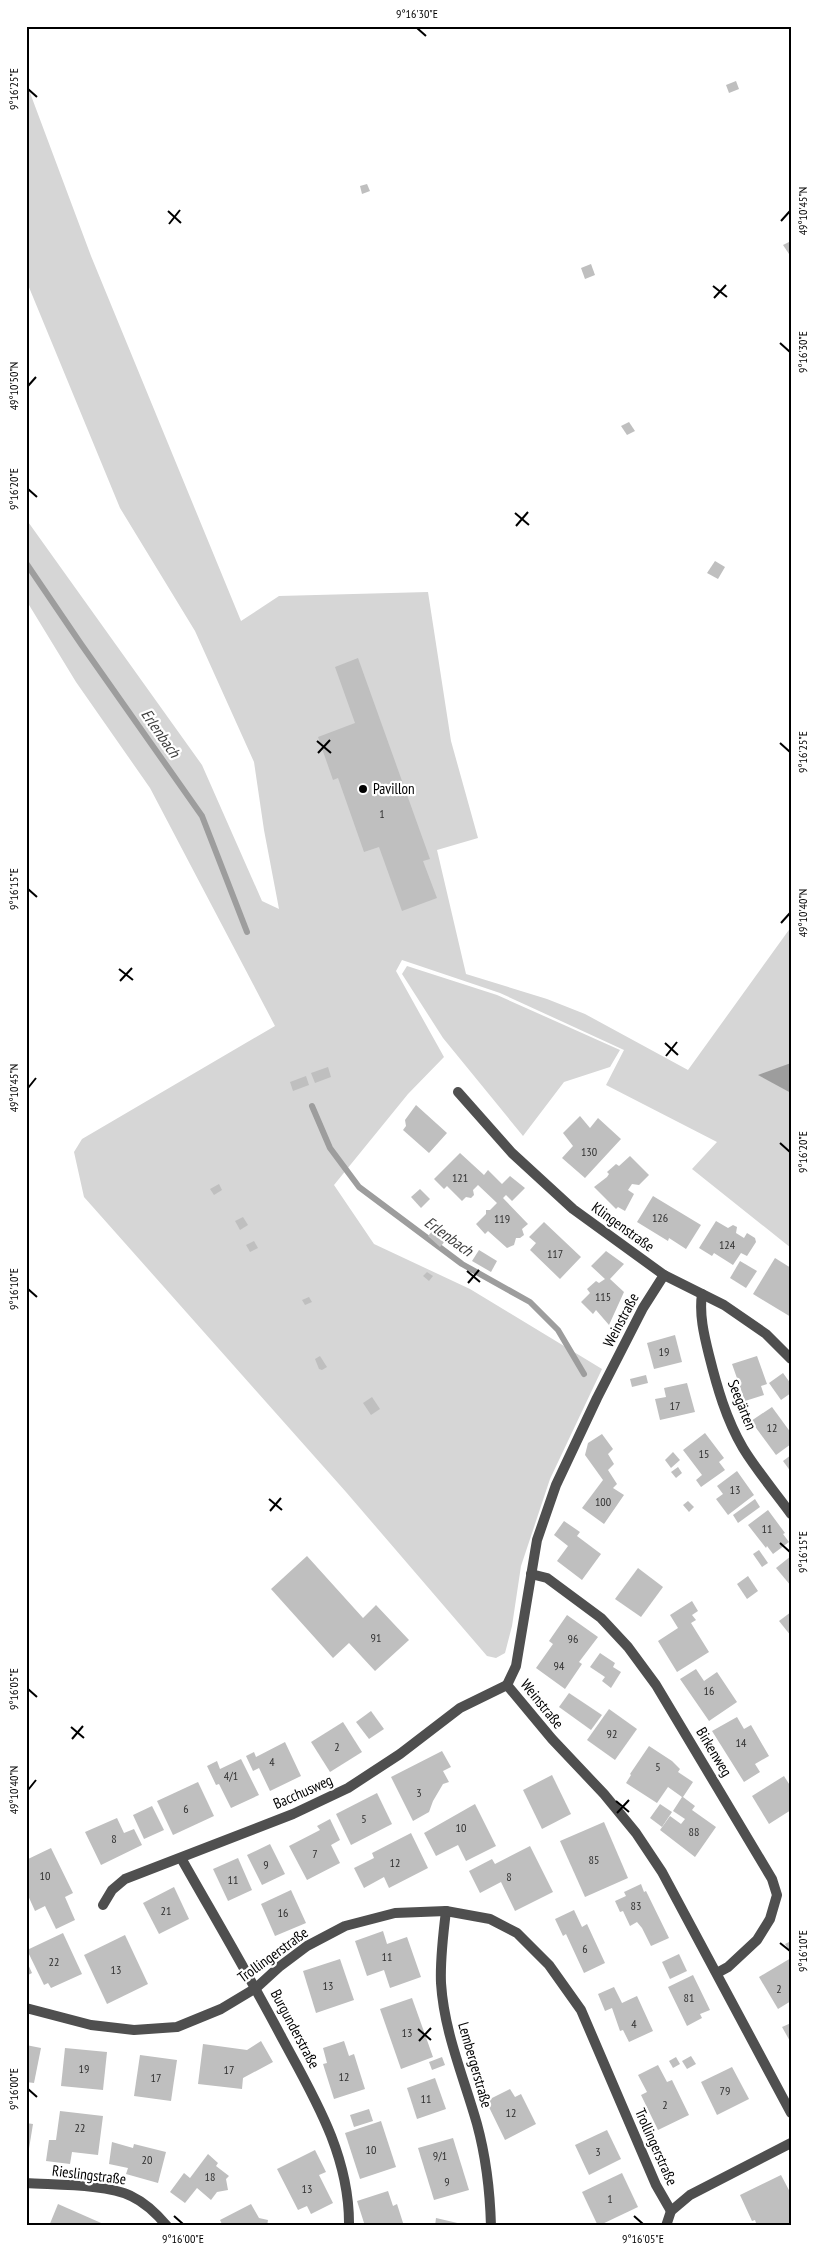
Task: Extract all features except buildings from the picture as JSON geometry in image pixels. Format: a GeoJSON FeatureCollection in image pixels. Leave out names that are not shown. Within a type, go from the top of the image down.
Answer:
{"type":"FeatureCollection","features":[{"type":"Feature","properties":{"kind":"street","name":"Klingenstraße"},"geometry":{"type":"LineString","coordinates":[[458,1092],[512,1153],[573,1209],[664,1275],[724,1305],[766,1334],[791,1359]]}},
{"type":"Feature","properties":{"kind":"street","name":"Weinstraße"},"geometry":{"type":"LineString","coordinates":[[664,1275],[638,1316],[556,1485],[537,1540],[516,1666],[507,1684],[552,1740],[604,1794],[636,1833],[662,1872],[791,2113]]}},
{"type":"Feature","properties":{"kind":"street","name":"Seegärten"},"geometry":{"type":"LineString","coordinates":[[702,1294],[700,1308],[706,1342],[717,1389],[729,1420],[744,1448],[791,1514]]}},
{"type":"Feature","properties":{"kind":"street","name":"Birkenweg"},"geometry":{"type":"LineString","coordinates":[[531,1574],[547,1578],[601,1618],[628,1647],[661,1693],[772,1879],[777,1895],[770,1919],[757,1940],[728,1967],[717,1973]]}},
{"type":"Feature","properties":{"kind":"street","name":"Bacchusweg"},"geometry":{"type":"LineString","coordinates":[[103,1905],[112,1890],[125,1878],[293,1814],[348,1788],[400,1754],[460,1708],[507,1684]]}},
{"type":"Feature","properties":{"kind":"street","name":"Burgunderstraße"},"geometry":{"type":"LineString","coordinates":[[181,1858],[256,1988],[324,2116],[334,2140],[347,2188],[349,2226]]}},
{"type":"Feature","properties":{"kind":"street","name":"Trollingerstraße"},"geometry":{"type":"LineString","coordinates":[[26,2008],[91,2024],[134,2030],[177,2027],[221,2009],[256,1988],[308,1946],[345,1926],[395,1913],[446,1911],[490,1919],[517,1933],[549,1965],[581,2010],[656,2185],[670,2211]]}},
{"type":"Feature","properties":{"kind":"street","name":"Lembergerstraße"},"geometry":{"type":"LineString","coordinates":[[446,1911],[441,1945],[441,1984],[446,2018],[456,2059],[477,2124],[486,2161],[491,2226]]}},
{"type":"Feature","properties":{"kind":"street"},"geometry":{"type":"LineString","coordinates":[[666,2226],[670,2211],[690,2195],[791,2142]]}},
{"type":"Feature","properties":{"kind":"street","name":"Rieslingstraße"},"geometry":{"type":"LineString","coordinates":[[26,2183],[106,2189],[130,2195],[152,2209],[167,2226]]}},
{"type":"Feature","properties":{"kind":"shaded area"},"geometry":{"type":"Polygon","coordinates":[[[26,82],[91,256],[241,621],[279,596],[428,592],[451,741],[478,838],[437,850],[466,974],[547,999],[585,1014],[688,1070],[791,927],[791,1248],[692,1169],[717,1142],[606,1085],[624,1050],[500,993],[402,960],[396,971],[444,1057],[408,1094],[334,1185],[374,1244],[470,1289],[602,1369],[550,1479],[521,1566],[512,1626],[505,1653],[496,1658],[487,1656],[346,1492],[84,1197],[74,1152],[82,1139],[275,1026],[150,788],[76,682],[26,600],[26,519],[202,765],[262,901],[279,909],[264,830],[254,762],[195,631],[120,508],[26,280],[26,82]]]}},
{"type":"Feature","properties":{"kind":"shaded area"},"geometry":{"type":"Polygon","coordinates":[[[407,966],[497,995],[620,1050],[610,1067],[564,1082],[523,1136],[443,1038],[402,974],[407,966]]]}},
{"type":"Feature","properties":{"kind":"shaded area"},"geometry":{"type":"Polygon","coordinates":[[[791,1063],[791,1093],[758,1075],[791,1063]]]}},
{"type":"Feature","properties":{"kind":"waterway","name":"Erlenbach"},"geometry":{"type":"LineString","coordinates":[[26,563],[202,816],[247,932]]}},
{"type":"Feature","properties":{"kind":"waterway","name":"Erlenbach"},"geometry":{"type":"LineString","coordinates":[[312,1106],[330,1148],[359,1187],[462,1264],[530,1302],[558,1330],[584,1374]]}},
{"type":"Feature","properties":{"kind":"place","name":"Pavillon"},"geometry":{"type":"Point","coordinates":[363,789]}}]}
